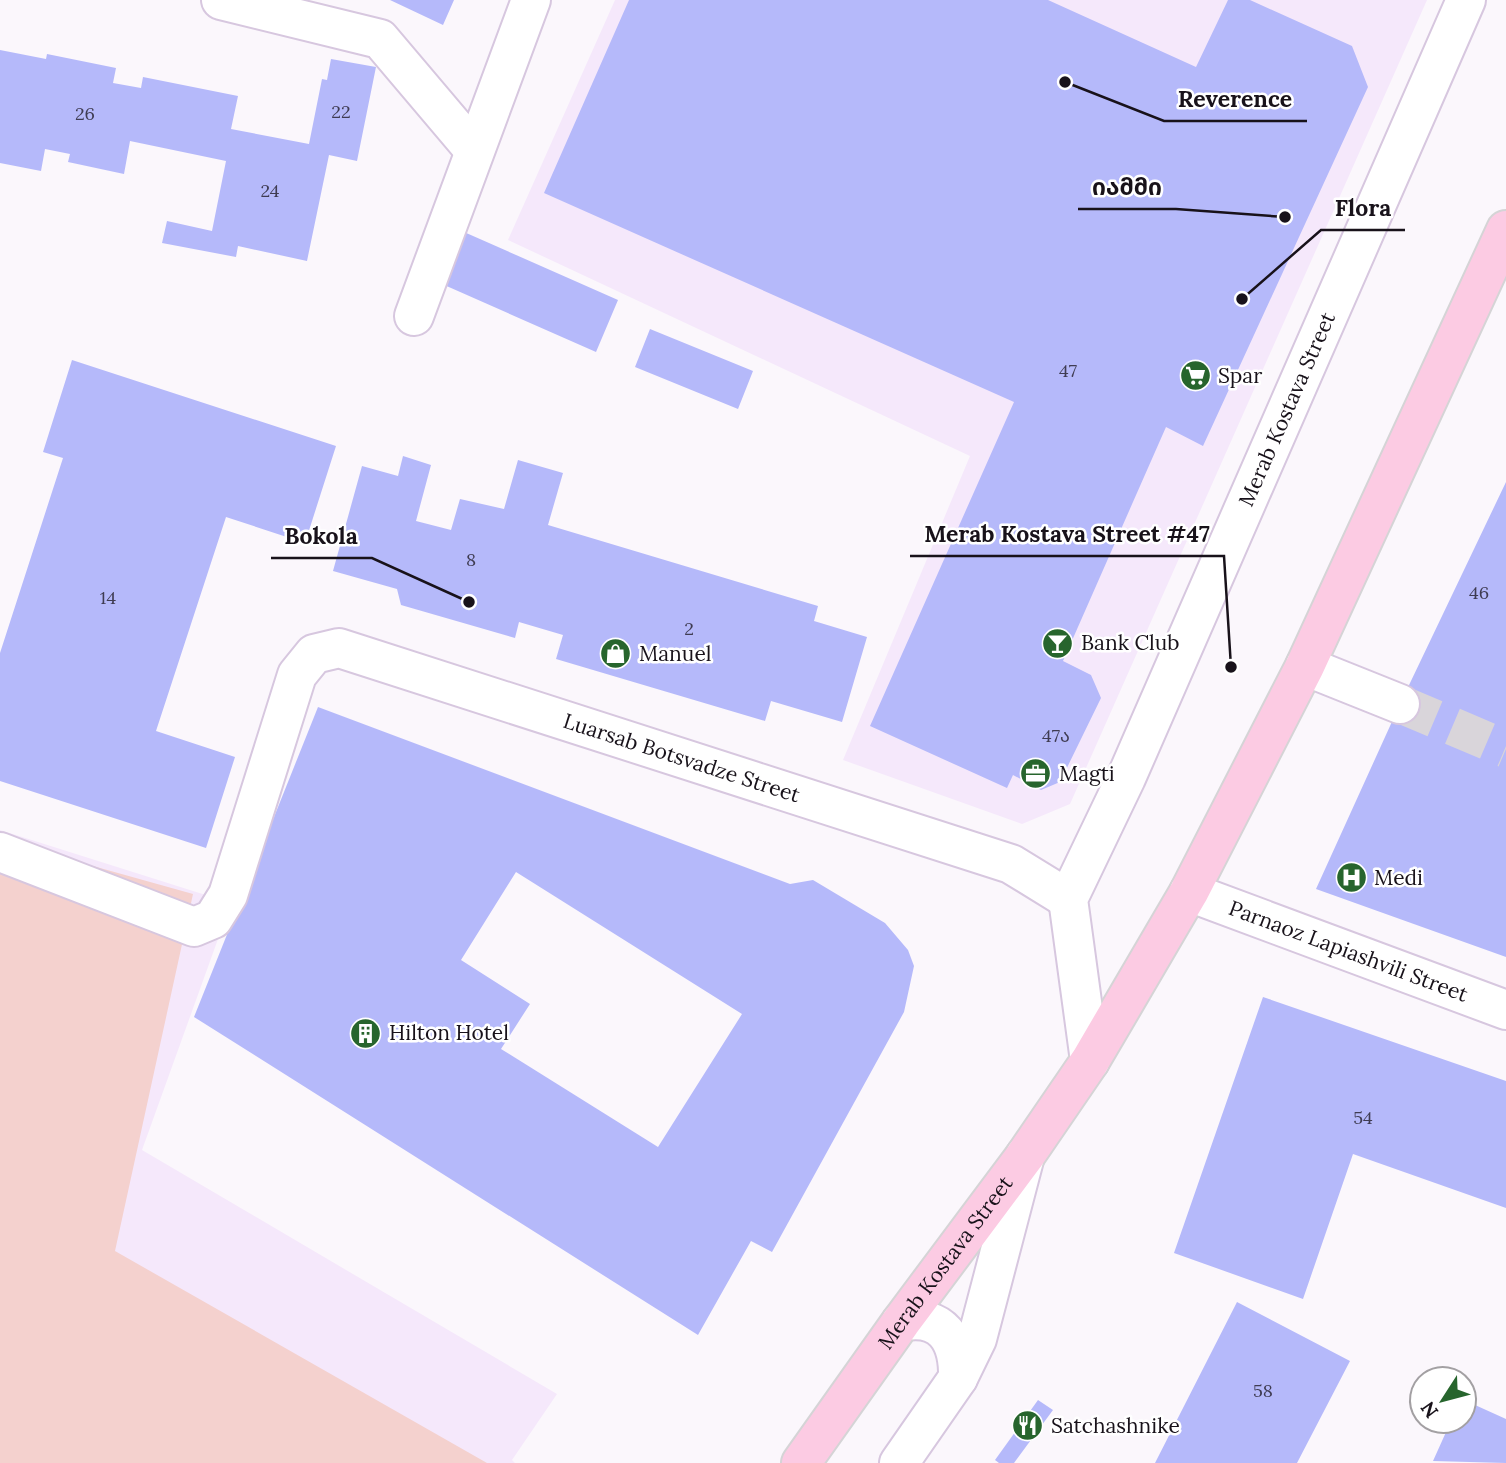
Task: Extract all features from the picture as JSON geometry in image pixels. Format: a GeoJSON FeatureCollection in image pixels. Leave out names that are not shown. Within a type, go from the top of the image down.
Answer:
{"type":"FeatureCollection","features":[{"type":"Feature","properties":{"kind":"main road","name":"Merab Kostava Street"},"geometry":{"type":"LineString","coordinates":[[801,1463],[901,1322],[1025,1156],[1090,1061],[1189,892],[1305,666],[1506,230]]}},
{"type":"Feature","properties":{"kind":"street"},"geometry":{"type":"LineString","coordinates":[[221,0],[380,39],[474,150]]}},
{"type":"Feature","properties":{"kind":"street"},"geometry":{"type":"LineString","coordinates":[[414,316],[531,0]]}},
{"type":"Feature","properties":{"kind":"street","name":"Merab Kostava Street"},"geometry":{"type":"LineString","coordinates":[[1068,899],[1126,778],[1466,0]]}},
{"type":"Feature","properties":{"kind":"street","name":"Luarsab Botsvadze Street"},"geometry":{"type":"LineString","coordinates":[[0,852],[194,927],[213,919],[228,895],[297,675],[314,654],[339,648],[1011,864],[1068,899]]}},
{"type":"Feature","properties":{"kind":"street"},"geometry":{"type":"LineString","coordinates":[[1305,666],[1399,704]]}},
{"type":"Feature","properties":{"kind":"street","name":"Parnaoz Lapiashvili Street"},"geometry":{"type":"LineString","coordinates":[[1189,892],[1506,1010]]}},
{"type":"Feature","properties":{"kind":"street"},"geometry":{"type":"LineString","coordinates":[[1068,899],[1090,1061]]}},
{"type":"Feature","properties":{"kind":"street"},"geometry":{"type":"LineString","coordinates":[[899,1463],[958,1378],[978,1339],[1025,1156]]}},
{"type":"Feature","properties":{"kind":"street"},"geometry":{"type":"LineString","coordinates":[[901,1322],[923,1320],[944,1329],[955,1351],[958,1378]]}},
{"type":"Feature","properties":{"kind":"shaded area"},"geometry":{"type":"Polygon","coordinates":[[[615,0],[1427,0],[1070,804],[1022,824],[843,760],[970,456],[508,240],[615,0]]]}},
{"type":"Feature","properties":{"kind":"shaded area"},"geometry":{"type":"Polygon","coordinates":[[[0,830],[231,903],[142,1150],[557,1394],[512,1460],[515,1463],[0,1463],[0,830]]]}},
{"type":"Feature","properties":{"kind":"shaded area"},"geometry":{"type":"Polygon","coordinates":[[[0,840],[193,894],[115,1251],[487,1463],[0,1463],[0,840]]]}},
{"type":"Feature","properties":{"kind":"building"},"geometry":{"type":"Polygon","coordinates":[[[390,0],[454,0],[443,25],[390,0]]]}},
{"type":"Feature","properties":{"kind":"building"},"geometry":{"type":"Polygon","coordinates":[[[629,0],[1048,0],[1196,67],[1228,0],[1250,0],[1352,46],[1368,87],[1203,446],[1166,427],[1063,661],[1091,675],[1101,698],[1060,782],[1041,790],[1013,775],[1007,788],[870,726],[1014,402],[544,193],[629,0]]]}},
{"type":"Feature","properties":{"kind":"building"},"geometry":{"type":"Polygon","coordinates":[[[0,50],[46,59],[47,54],[116,68],[113,83],[141,88],[143,77],[238,96],[231,129],[309,144],[322,79],[327,80],[331,59],[376,67],[357,161],[329,155],[307,261],[238,246],[236,257],[162,243],[167,221],[212,231],[226,161],[130,141],[124,174],[68,162],[70,154],[45,149],[41,171],[0,163],[0,50]]]}},
{"type":"Feature","properties":{"kind":"building"},"geometry":{"type":"Polygon","coordinates":[[[464,232],[618,300],[596,352],[442,284],[464,232]]]}},
{"type":"Feature","properties":{"kind":"building"},"geometry":{"type":"Polygon","coordinates":[[[650,329],[753,371],[738,409],[635,367],[650,329]]]}},
{"type":"Feature","properties":{"kind":"building"},"geometry":{"type":"Polygon","coordinates":[[[72,360],[336,446],[305,543],[226,517],[156,731],[235,757],[206,848],[0,781],[0,653],[63,458],[43,452],[72,360]]]}},
{"type":"Feature","properties":{"kind":"building"},"geometry":{"type":"Polygon","coordinates":[[[403,456],[431,465],[416,521],[451,530],[460,499],[504,509],[518,460],[563,473],[548,525],[818,606],[814,621],[867,637],[842,722],[771,701],[765,721],[556,659],[563,635],[519,622],[515,638],[401,605],[397,589],[333,571],[362,466],[398,476],[403,456]]]}},
{"type":"Feature","properties":{"kind":"building"},"geometry":{"type":"Polygon","coordinates":[[[1506,482],[1506,957],[1316,889],[1400,704],[1506,482]]]}},
{"type":"Feature","properties":{"kind":"building","name":"Hilton Hotel"},"geometry":{"type":"Polygon","coordinates":[[[318,707],[790,884],[813,880],[885,923],[908,950],[914,966],[904,1012],[772,1252],[751,1241],[698,1335],[194,1017],[318,707]],[[516,872],[461,960],[530,1004],[501,1049],[658,1147],[742,1014],[516,872]]]}},
{"type":"Feature","properties":{"kind":"building"},"geometry":{"type":"Polygon","coordinates":[[[1263,997],[1506,1081],[1506,1208],[1353,1154],[1303,1299],[1174,1253],[1263,997]]]}},
{"type":"Feature","properties":{"kind":"building"},"geometry":{"type":"Polygon","coordinates":[[[1237,1302],[1350,1361],[1297,1463],[1155,1463],[1237,1302]]]}},
{"type":"Feature","properties":{"kind":"building"},"geometry":{"type":"Polygon","coordinates":[[[1038,1400],[1053,1410],[1014,1463],[999,1463],[995,1460],[1038,1400]]]}},
{"type":"Feature","properties":{"kind":"building"},"geometry":{"type":"Polygon","coordinates":[[[1478,1406],[1506,1419],[1506,1463],[1433,1461],[1445,1435],[1478,1435],[1478,1406]]]}},
{"type":"Feature","properties":{"kind":"tunnel"},"geometry":{"type":"LineString","coordinates":[[1400,704],[1506,749]]}},
{"type":"Feature","properties":{"kind":"place","name":"Reverence"},"geometry":{"type":"Point","coordinates":[1065,82]}},
{"type":"Feature","properties":{"kind":"place","name":"იამმი"},"geometry":{"type":"Point","coordinates":[1285,217]}},
{"type":"Feature","properties":{"kind":"place","name":"Flora"},"geometry":{"type":"Point","coordinates":[1242,299]}},
{"type":"Feature","properties":{"kind":"place","name":"Spar"},"geometry":{"type":"Point","coordinates":[1195,376]}},
{"type":"Feature","properties":{"kind":"place","name":"Bokola"},"geometry":{"type":"Point","coordinates":[469,602]}},
{"type":"Feature","properties":{"kind":"place","name":"Bank Club"},"geometry":{"type":"Point","coordinates":[1058,643]}},
{"type":"Feature","properties":{"kind":"place","name":"Manuel"},"geometry":{"type":"Point","coordinates":[616,654]}},
{"type":"Feature","properties":{"kind":"place","name":"Merab Kostava Street #47"},"geometry":{"type":"Point","coordinates":[1231,667]}},
{"type":"Feature","properties":{"kind":"place","name":"Magti"},"geometry":{"type":"Point","coordinates":[1036,774]}},
{"type":"Feature","properties":{"kind":"place","name":"Medi"},"geometry":{"type":"Point","coordinates":[1351,878]}},
{"type":"Feature","properties":{"kind":"place","name":"Hilton Hotel"},"geometry":{"type":"Point","coordinates":[366,1033]}},
{"type":"Feature","properties":{"kind":"place","name":"Satchashnike"},"geometry":{"type":"Point","coordinates":[1028,1426]}}]}
